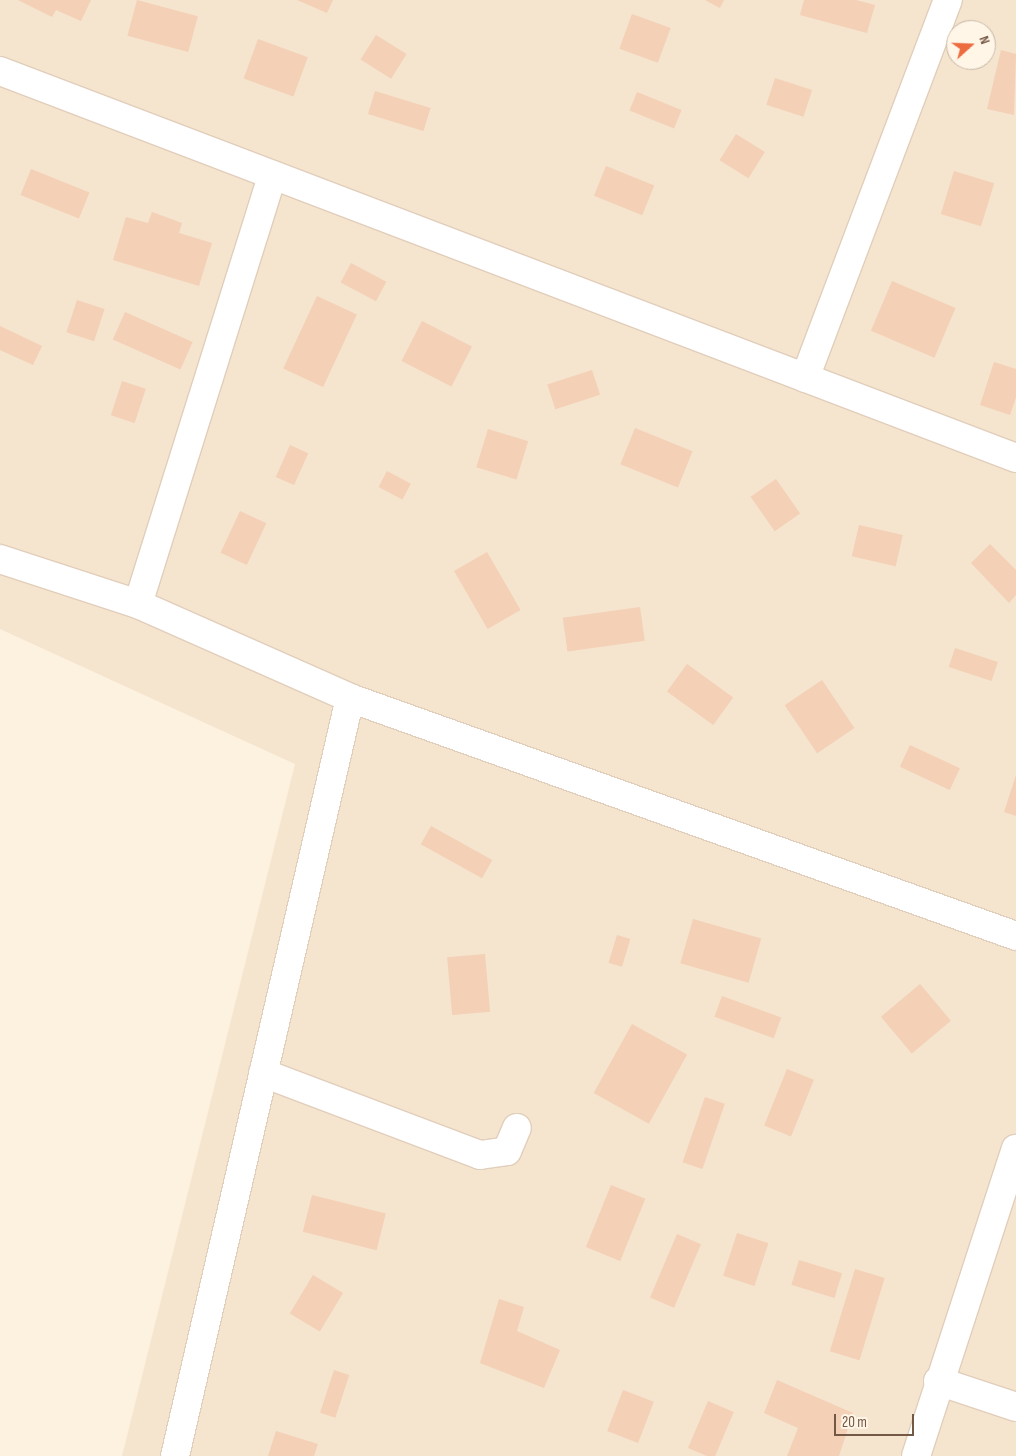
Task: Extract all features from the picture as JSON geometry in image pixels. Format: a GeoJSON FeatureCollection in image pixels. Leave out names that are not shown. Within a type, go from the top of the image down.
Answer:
{"type":"FeatureCollection","features":[{"type":"Feature","properties":{"kind":"street"},"geometry":{"type":"LineString","coordinates":[[805,378],[948,0]]}},
{"type":"Feature","properties":{"kind":"street"},"geometry":{"type":"LineString","coordinates":[[0,71],[1016,458]]}},
{"type":"Feature","properties":{"kind":"street"},"geometry":{"type":"LineString","coordinates":[[138,604],[272,176]]}},
{"type":"Feature","properties":{"kind":"street"},"geometry":{"type":"LineString","coordinates":[[0,559],[138,604],[350,698],[1016,936]]}},
{"type":"Feature","properties":{"kind":"street"},"geometry":{"type":"LineString","coordinates":[[175,1456],[350,698]]}},
{"type":"Feature","properties":{"kind":"street"},"geometry":{"type":"LineString","coordinates":[[263,1073],[480,1155],[507,1151],[517,1128]]}},
{"type":"Feature","properties":{"kind":"street"},"geometry":{"type":"LineString","coordinates":[[916,1456],[938,1381],[1016,1149]]}},
{"type":"Feature","properties":{"kind":"street"},"geometry":{"type":"LineString","coordinates":[[938,1381],[1016,1407]]}},
{"type":"Feature","properties":{"kind":"shaded area"},"geometry":{"type":"Polygon","coordinates":[[[0,0],[1016,0],[1016,1456],[122,1456],[295,764],[0,629],[0,0]]]}},
{"type":"Feature","properties":{"kind":"building"},"geometry":{"type":"Polygon","coordinates":[[[18,0],[91,0],[81,21],[56,10],[52,17],[18,0]]]}},
{"type":"Feature","properties":{"kind":"building"},"geometry":{"type":"Polygon","coordinates":[[[137,0],[198,16],[188,52],[127,36],[137,0]]]}},
{"type":"Feature","properties":{"kind":"building"},"geometry":{"type":"Polygon","coordinates":[[[297,0],[333,0],[327,13],[297,0]]]}},
{"type":"Feature","properties":{"kind":"building"},"geometry":{"type":"Polygon","coordinates":[[[705,0],[724,0],[720,8],[705,0]]]}},
{"type":"Feature","properties":{"kind":"building"},"geometry":{"type":"Polygon","coordinates":[[[804,0],[856,0],[875,5],[867,33],[800,15],[804,0]]]}},
{"type":"Feature","properties":{"kind":"building"},"geometry":{"type":"Polygon","coordinates":[[[632,14],[671,28],[658,63],[619,49],[632,14]]]}},
{"type":"Feature","properties":{"kind":"building"},"geometry":{"type":"Polygon","coordinates":[[[376,35],[407,54],[391,79],[361,60],[376,35]]]}},
{"type":"Feature","properties":{"kind":"building"},"geometry":{"type":"Polygon","coordinates":[[[258,39],[308,57],[293,97],[244,78],[258,39]]]}},
{"type":"Feature","properties":{"kind":"building"},"geometry":{"type":"Polygon","coordinates":[[[1001,50],[1016,54],[1014,115],[987,109],[1001,50]]]}},
{"type":"Feature","properties":{"kind":"building"},"geometry":{"type":"Polygon","coordinates":[[[775,78],[812,90],[803,117],[766,105],[775,78]]]}},
{"type":"Feature","properties":{"kind":"building"},"geometry":{"type":"Polygon","coordinates":[[[375,91],[430,108],[423,131],[368,114],[375,91]]]}},
{"type":"Feature","properties":{"kind":"building"},"geometry":{"type":"Polygon","coordinates":[[[637,92],[682,110],[674,129],[630,111],[637,92]]]}},
{"type":"Feature","properties":{"kind":"building"},"geometry":{"type":"Polygon","coordinates":[[[736,134],[765,152],[748,178],[720,160],[736,134]]]}},
{"type":"Feature","properties":{"kind":"building"},"geometry":{"type":"Polygon","coordinates":[[[606,166],[654,185],[642,215],[594,196],[606,166]]]}},
{"type":"Feature","properties":{"kind":"building"},"geometry":{"type":"Polygon","coordinates":[[[31,169],[89,193],[79,219],[21,195],[31,169]]]}},
{"type":"Feature","properties":{"kind":"building"},"geometry":{"type":"Polygon","coordinates":[[[954,171],[994,183],[981,226],[941,214],[954,171]]]}},
{"type":"Feature","properties":{"kind":"building"},"geometry":{"type":"Polygon","coordinates":[[[152,212],[182,223],[179,233],[212,243],[199,286],[113,260],[126,217],[148,223],[152,212]]]}},
{"type":"Feature","properties":{"kind":"building"},"geometry":{"type":"Polygon","coordinates":[[[351,263],[386,282],[376,301],[341,282],[351,263]]]}},
{"type":"Feature","properties":{"kind":"building"},"geometry":{"type":"Polygon","coordinates":[[[892,281],[956,308],[934,358],[871,331],[892,281]]]}},
{"type":"Feature","properties":{"kind":"building"},"geometry":{"type":"Polygon","coordinates":[[[317,296],[357,315],[323,387],[283,369],[317,296]]]}},
{"type":"Feature","properties":{"kind":"building"},"geometry":{"type":"Polygon","coordinates":[[[77,300],[105,309],[94,341],[66,332],[77,300]]]}},
{"type":"Feature","properties":{"kind":"building"},"geometry":{"type":"Polygon","coordinates":[[[125,312],[193,342],[180,370],[113,339],[125,312]]]}},
{"type":"Feature","properties":{"kind":"building"},"geometry":{"type":"Polygon","coordinates":[[[422,321],[472,346],[451,387],[402,361],[422,321]]]}},
{"type":"Feature","properties":{"kind":"building"},"geometry":{"type":"Polygon","coordinates":[[[0,326],[42,346],[33,365],[0,350],[0,326]]]}},
{"type":"Feature","properties":{"kind":"building"},"geometry":{"type":"Polygon","coordinates":[[[994,362],[1016,369],[1016,397],[1010,415],[980,405],[994,362]]]}},
{"type":"Feature","properties":{"kind":"building"},"geometry":{"type":"Polygon","coordinates":[[[592,370],[600,395],[555,409],[547,385],[592,370]]]}},
{"type":"Feature","properties":{"kind":"building"},"geometry":{"type":"Polygon","coordinates":[[[122,381],[146,389],[135,423],[111,415],[122,381]]]}},
{"type":"Feature","properties":{"kind":"building"},"geometry":{"type":"Polygon","coordinates":[[[635,428],[692,451],[678,487],[620,464],[635,428]]]}},
{"type":"Feature","properties":{"kind":"building"},"geometry":{"type":"Polygon","coordinates":[[[488,429],[528,441],[516,480],[476,467],[488,429]]]}},
{"type":"Feature","properties":{"kind":"building"},"geometry":{"type":"Polygon","coordinates":[[[290,445],[308,453],[294,485],[276,477],[290,445]]]}},
{"type":"Feature","properties":{"kind":"building"},"geometry":{"type":"Polygon","coordinates":[[[387,471],[411,484],[402,500],[379,487],[387,471]]]}},
{"type":"Feature","properties":{"kind":"building"},"geometry":{"type":"Polygon","coordinates":[[[776,479],[800,513],[775,531],[751,497],[776,479]]]}},
{"type":"Feature","properties":{"kind":"building"},"geometry":{"type":"Polygon","coordinates":[[[240,511],[266,523],[247,565],[221,553],[240,511]]]}},
{"type":"Feature","properties":{"kind":"building"},"geometry":{"type":"Polygon","coordinates":[[[859,525],[903,535],[896,566],[852,556],[859,525]]]}},
{"type":"Feature","properties":{"kind":"building"},"geometry":{"type":"Polygon","coordinates":[[[990,544],[1016,570],[1016,595],[1009,603],[971,563],[990,544]]]}},
{"type":"Feature","properties":{"kind":"building"},"geometry":{"type":"Polygon","coordinates":[[[487,552],[520,610],[488,629],[454,571],[487,552]]]}},
{"type":"Feature","properties":{"kind":"building"},"geometry":{"type":"Polygon","coordinates":[[[640,607],[645,641],[567,652],[563,618],[640,607]]]}},
{"type":"Feature","properties":{"kind":"building"},"geometry":{"type":"Polygon","coordinates":[[[955,648],[998,662],[992,681],[949,667],[955,648]]]}},
{"type":"Feature","properties":{"kind":"building"},"geometry":{"type":"Polygon","coordinates":[[[687,664],[733,698],[713,725],[667,692],[687,664]]]}},
{"type":"Feature","properties":{"kind":"building"},"geometry":{"type":"Polygon","coordinates":[[[822,680],[854,728],[817,753],[785,705],[822,680]]]}},
{"type":"Feature","properties":{"kind":"building"},"geometry":{"type":"Polygon","coordinates":[[[910,745],[960,768],[950,790],[900,767],[910,745]]]}},
{"type":"Feature","properties":{"kind":"building"},"geometry":{"type":"Polygon","coordinates":[[[1016,775],[1016,816],[1004,812],[1016,775]]]}},
{"type":"Feature","properties":{"kind":"building"},"geometry":{"type":"Polygon","coordinates":[[[431,826],[492,860],[482,878],[421,844],[431,826]]]}},
{"type":"Feature","properties":{"kind":"building"},"geometry":{"type":"Polygon","coordinates":[[[693,919],[761,939],[749,983],[680,963],[693,919]]]}},
{"type":"Feature","properties":{"kind":"building"},"geometry":{"type":"Polygon","coordinates":[[[617,935],[630,939],[622,967],[609,963],[617,935]]]}},
{"type":"Feature","properties":{"kind":"building"},"geometry":{"type":"Polygon","coordinates":[[[485,954],[490,1012],[452,1015],[447,957],[485,954]]]}},
{"type":"Feature","properties":{"kind":"building"},"geometry":{"type":"Polygon","coordinates":[[[920,984],[951,1021],[912,1054],[881,1017],[920,984]]]}},
{"type":"Feature","properties":{"kind":"building"},"geometry":{"type":"Polygon","coordinates":[[[722,996],[781,1018],[774,1038],[714,1017],[722,996]]]}},
{"type":"Feature","properties":{"kind":"building"},"geometry":{"type":"Polygon","coordinates":[[[632,1024],[687,1055],[649,1124],[594,1093],[632,1024]]]}},
{"type":"Feature","properties":{"kind":"building"},"geometry":{"type":"Polygon","coordinates":[[[787,1069],[814,1080],[791,1136],[764,1126],[787,1069]]]}},
{"type":"Feature","properties":{"kind":"building"},"geometry":{"type":"Polygon","coordinates":[[[705,1097],[725,1104],[702,1169],[683,1162],[705,1097]]]}},
{"type":"Feature","properties":{"kind":"building"},"geometry":{"type":"Polygon","coordinates":[[[611,1185],[645,1199],[620,1261],[586,1247],[611,1185]]]}},
{"type":"Feature","properties":{"kind":"building"},"geometry":{"type":"Polygon","coordinates":[[[312,1195],[386,1213],[377,1250],[303,1232],[312,1195]]]}},
{"type":"Feature","properties":{"kind":"building"},"geometry":{"type":"Polygon","coordinates":[[[737,1233],[768,1243],[754,1286],[723,1276],[737,1233]]]}},
{"type":"Feature","properties":{"kind":"building"},"geometry":{"type":"Polygon","coordinates":[[[677,1234],[701,1244],[674,1308],[650,1298],[677,1234]]]}},
{"type":"Feature","properties":{"kind":"building"},"geometry":{"type":"Polygon","coordinates":[[[799,1260],[842,1273],[834,1298],[791,1285],[799,1260]]]}},
{"type":"Feature","properties":{"kind":"building"},"geometry":{"type":"Polygon","coordinates":[[[855,1269],[885,1278],[860,1360],[830,1351],[855,1269]]]}},
{"type":"Feature","properties":{"kind":"building"},"geometry":{"type":"Polygon","coordinates":[[[313,1275],[343,1293],[320,1332],[290,1314],[313,1275]]]}},
{"type":"Feature","properties":{"kind":"building"},"geometry":{"type":"Polygon","coordinates":[[[499,1299],[524,1307],[517,1331],[560,1350],[544,1388],[480,1363],[499,1299]]]}},
{"type":"Feature","properties":{"kind":"building"},"geometry":{"type":"Polygon","coordinates":[[[334,1370],[349,1375],[335,1418],[320,1413],[334,1370]]]}},
{"type":"Feature","properties":{"kind":"building"},"geometry":{"type":"Polygon","coordinates":[[[777,1380],[853,1413],[839,1456],[787,1456],[798,1428],[764,1413],[777,1380]]]}},
{"type":"Feature","properties":{"kind":"building"},"geometry":{"type":"Polygon","coordinates":[[[623,1390],[654,1402],[638,1443],[607,1431],[623,1390]]]}},
{"type":"Feature","properties":{"kind":"building"},"geometry":{"type":"Polygon","coordinates":[[[708,1401],[734,1412],[715,1456],[707,1456],[688,1448],[708,1401]]]}},
{"type":"Feature","properties":{"kind":"building"},"geometry":{"type":"Polygon","coordinates":[[[276,1431],[318,1444],[314,1456],[268,1456],[276,1431]]]}}]}
